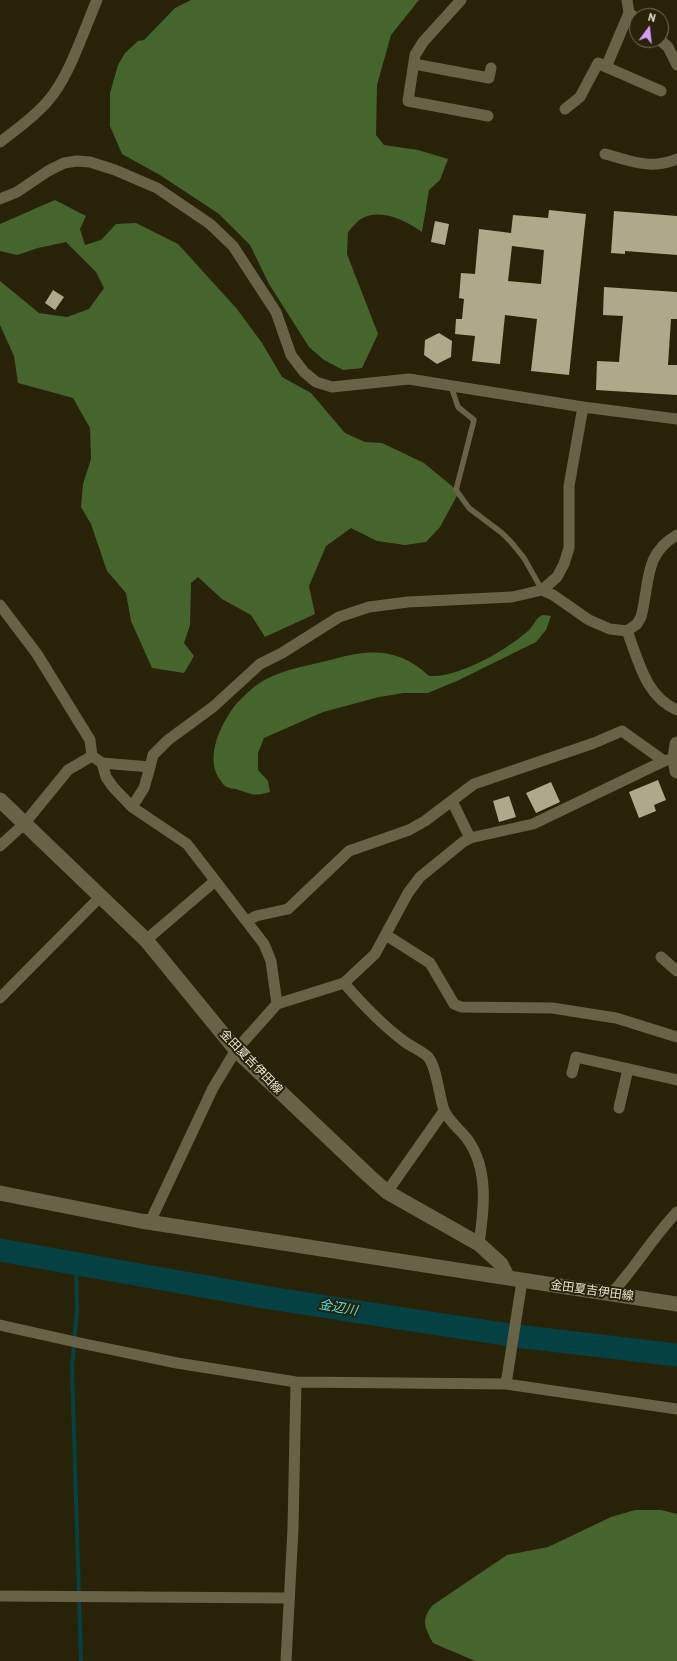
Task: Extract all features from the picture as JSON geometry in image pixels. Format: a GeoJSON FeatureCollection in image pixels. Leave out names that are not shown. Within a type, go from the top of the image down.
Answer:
{"type":"FeatureCollection","features":[{"type":"Feature","properties":{"kind":"main road","name":"金田夏吉伊田線"},"geometry":{"type":"LineString","coordinates":[[0,800],[146,940],[236,1050],[387,1192],[478,1244],[502,1264],[517,1283]]}},
{"type":"Feature","properties":{"kind":"main road","name":"金田夏吉伊田線"},"geometry":{"type":"LineString","coordinates":[[0,1192],[150,1222],[517,1283],[611,1294],[677,1304]]}},
{"type":"Feature","properties":{"kind":"street"},"geometry":{"type":"LineString","coordinates":[[0,142],[37,113],[48,101],[61,81],[97,0]]}},
{"type":"Feature","properties":{"kind":"street"},"geometry":{"type":"LineString","coordinates":[[461,0],[423,42],[415,55],[408,101],[488,116]]}},
{"type":"Feature","properties":{"kind":"street"},"geometry":{"type":"LineString","coordinates":[[606,67],[629,24]]}},
{"type":"Feature","properties":{"kind":"street"},"geometry":{"type":"LineString","coordinates":[[668,48],[677,65]]}},
{"type":"Feature","properties":{"kind":"street"},"geometry":{"type":"LineString","coordinates":[[565,109],[580,97],[598,63],[661,91]]}},
{"type":"Feature","properties":{"kind":"street"},"geometry":{"type":"LineString","coordinates":[[414,64],[489,78],[491,68]]}},
{"type":"Feature","properties":{"kind":"street"},"geometry":{"type":"LineString","coordinates":[[605,154],[649,166],[677,159]]}},
{"type":"Feature","properties":{"kind":"street"},"geometry":{"type":"LineString","coordinates":[[0,199],[17,192],[48,170],[64,163],[77,161],[90,162],[136,178],[157,188],[210,224],[233,246],[276,312],[291,355],[304,372],[316,382],[332,387],[368,384],[394,379],[409,379],[583,407],[677,419]]}},
{"type":"Feature","properties":{"kind":"street"},"geometry":{"type":"LineString","coordinates":[[132,807],[144,788],[153,755],[168,740],[213,707],[260,664],[282,653],[339,617],[369,607],[408,602],[512,597],[542,590],[557,577],[564,564],[569,548],[569,486],[583,407]]}},
{"type":"Feature","properties":{"kind":"street"},"geometry":{"type":"LineString","coordinates":[[542,590],[553,595],[589,620],[610,629],[627,631],[637,624],[641,617],[651,560],[664,542],[677,535]]}},
{"type":"Feature","properties":{"kind":"street"},"geometry":{"type":"LineString","coordinates":[[0,605],[37,654],[90,740],[92,756],[102,763],[150,767]]}},
{"type":"Feature","properties":{"kind":"street"},"geometry":{"type":"LineString","coordinates":[[627,631],[649,688],[666,706],[677,710]]}},
{"type":"Feature","properties":{"kind":"street"},"geometry":{"type":"LineString","coordinates":[[247,921],[256,916],[288,909],[350,851],[409,830],[425,821],[474,784],[594,744],[622,731],[673,758]]}},
{"type":"Feature","properties":{"kind":"street"},"geometry":{"type":"LineString","coordinates":[[0,846],[24,824],[68,770],[92,756]]}},
{"type":"Feature","properties":{"kind":"street"},"geometry":{"type":"LineString","coordinates":[[150,1222],[213,1088],[236,1050],[276,1004],[344,983],[375,954],[408,893],[420,877],[470,838],[533,824],[673,758]]}},
{"type":"Feature","properties":{"kind":"street"},"geometry":{"type":"LineString","coordinates":[[102,763],[106,777],[113,787],[132,807],[187,844],[264,944],[271,961],[276,1004]]}},
{"type":"Feature","properties":{"kind":"street"},"geometry":{"type":"LineString","coordinates":[[452,801],[470,838]]}},
{"type":"Feature","properties":{"kind":"street"},"geometry":{"type":"LineString","coordinates":[[146,940],[215,881]]}},
{"type":"Feature","properties":{"kind":"street"},"geometry":{"type":"LineString","coordinates":[[0,998],[101,896]]}},
{"type":"Feature","properties":{"kind":"street"},"geometry":{"type":"LineString","coordinates":[[386,935],[430,963],[454,1004],[461,1007],[552,1008],[616,1018],[677,1037]]}},
{"type":"Feature","properties":{"kind":"street"},"geometry":{"type":"LineString","coordinates":[[662,957],[677,971]]}},
{"type":"Feature","properties":{"kind":"street"},"geometry":{"type":"LineString","coordinates":[[344,983],[369,1012],[406,1043],[429,1058],[439,1087],[444,1111],[478,1155],[483,1177],[481,1228],[478,1244]]}},
{"type":"Feature","properties":{"kind":"street"},"geometry":{"type":"LineString","coordinates":[[572,1073],[576,1057],[677,1080]]}},
{"type":"Feature","properties":{"kind":"street"},"geometry":{"type":"LineString","coordinates":[[619,1108],[628,1069]]}},
{"type":"Feature","properties":{"kind":"street"},"geometry":{"type":"LineString","coordinates":[[387,1192],[444,1111]]}},
{"type":"Feature","properties":{"kind":"street"},"geometry":{"type":"LineString","coordinates":[[611,1294],[624,1280],[664,1226],[677,1212]]}},
{"type":"Feature","properties":{"kind":"street"},"geometry":{"type":"LineString","coordinates":[[506,1384],[517,1283]]}},
{"type":"Feature","properties":{"kind":"street"},"geometry":{"type":"LineString","coordinates":[[0,1325],[177,1363],[296,1382],[506,1384],[677,1409]]}},
{"type":"Feature","properties":{"kind":"street"},"geometry":{"type":"LineString","coordinates":[[286,1661],[293,1529],[296,1382]]}},
{"type":"Feature","properties":{"kind":"street"},"geometry":{"type":"LineString","coordinates":[[0,1596],[289,1598]]}},
{"type":"Feature","properties":{"kind":"lane"},"geometry":{"type":"LineString","coordinates":[[451,386],[458,407],[474,420],[456,490],[468,508],[502,533],[511,542],[524,558],[542,590]]}},
{"type":"Feature","properties":{"kind":"green space"},"geometry":{"type":"Polygon","coordinates":[[[191,0],[419,0],[391,35],[377,85],[376,135],[384,145],[418,150],[448,159],[440,180],[429,190],[422,232],[401,220],[376,214],[361,219],[348,232],[347,254],[378,334],[362,368],[343,370],[324,360],[309,347],[269,284],[250,245],[219,214],[160,175],[122,154],[110,126],[110,93],[118,65],[125,53],[138,41],[144,40],[175,8],[191,0]]]}},
{"type":"Feature","properties":{"kind":"green space"},"geometry":{"type":"Polygon","coordinates":[[[55,200],[86,216],[80,229],[85,245],[101,240],[116,224],[136,223],[178,244],[237,309],[262,343],[282,377],[311,393],[345,433],[365,442],[382,443],[424,463],[459,492],[440,527],[426,542],[405,545],[377,541],[351,528],[326,546],[309,586],[315,614],[265,637],[251,615],[222,599],[198,577],[191,583],[190,625],[184,643],[194,656],[184,673],[152,668],[131,621],[126,593],[107,571],[91,524],[81,507],[83,484],[91,459],[90,428],[73,398],[18,383],[14,356],[0,325],[0,281],[39,313],[67,317],[89,309],[104,288],[96,272],[66,242],[38,248],[17,255],[0,251],[0,224],[55,200]]]}},
{"type":"Feature","properties":{"kind":"green space"},"geometry":{"type":"Polygon","coordinates":[[[540,616],[551,616],[546,630],[536,642],[459,680],[428,693],[404,693],[379,697],[323,712],[264,738],[258,753],[258,770],[268,781],[270,792],[253,794],[227,787],[223,784],[216,773],[214,764],[215,746],[226,719],[236,705],[254,687],[272,676],[292,669],[347,656],[372,653],[384,653],[407,660],[429,676],[441,675],[468,668],[496,654],[520,638],[529,630],[540,616]]]}},
{"type":"Feature","properties":{"kind":"green space"},"geometry":{"type":"Polygon","coordinates":[[[635,1510],[661,1510],[677,1514],[677,1661],[475,1661],[433,1643],[426,1628],[425,1619],[433,1605],[507,1555],[548,1547],[611,1517],[635,1510]]]}},
{"type":"Feature","properties":{"kind":"building"},"geometry":{"type":"Polygon","coordinates":[[[549,210],[586,214],[569,375],[531,371],[537,319],[505,315],[500,364],[472,361],[475,336],[455,334],[456,319],[462,319],[464,299],[459,298],[461,273],[475,274],[479,229],[511,233],[513,215],[548,218],[549,210]],[[512,246],[508,281],[541,284],[544,250],[512,246]]]}},
{"type":"Feature","properties":{"kind":"building"},"geometry":{"type":"Polygon","coordinates":[[[614,211],[677,216],[677,255],[625,251],[625,254],[611,253],[614,211]]]}},
{"type":"Feature","properties":{"kind":"building"},"geometry":{"type":"Polygon","coordinates":[[[435,221],[449,224],[445,245],[431,242],[435,221]]]}},
{"type":"Feature","properties":{"kind":"building"},"geometry":{"type":"Polygon","coordinates":[[[604,287],[677,292],[677,319],[671,319],[668,365],[677,365],[677,395],[596,390],[597,361],[619,362],[623,316],[603,315],[604,287]]]}},
{"type":"Feature","properties":{"kind":"building"},"geometry":{"type":"Polygon","coordinates":[[[53,290],[64,297],[55,310],[45,303],[53,290]]]}},
{"type":"Feature","properties":{"kind":"building"},"geometry":{"type":"Polygon","coordinates":[[[439,333],[452,341],[451,357],[437,364],[424,355],[425,340],[439,333]]]}},
{"type":"Feature","properties":{"kind":"building"},"geometry":{"type":"Polygon","coordinates":[[[658,780],[666,800],[654,805],[656,811],[639,818],[629,792],[658,780]]]}},
{"type":"Feature","properties":{"kind":"building"},"geometry":{"type":"Polygon","coordinates":[[[551,782],[560,802],[536,813],[526,793],[551,782]]]}},
{"type":"Feature","properties":{"kind":"building"},"geometry":{"type":"Polygon","coordinates":[[[509,796],[516,817],[499,822],[493,801],[509,796]]]}},
{"type":"Feature","properties":{"kind":"waterway","name":"金辺川"},"geometry":{"type":"LineString","coordinates":[[0,1250],[264,1297],[372,1314],[517,1336],[677,1355]]}},
{"type":"Feature","properties":{"kind":"waterway"},"geometry":{"type":"LineString","coordinates":[[76,1264],[77,1311],[72,1368],[81,1661]]}}]}
